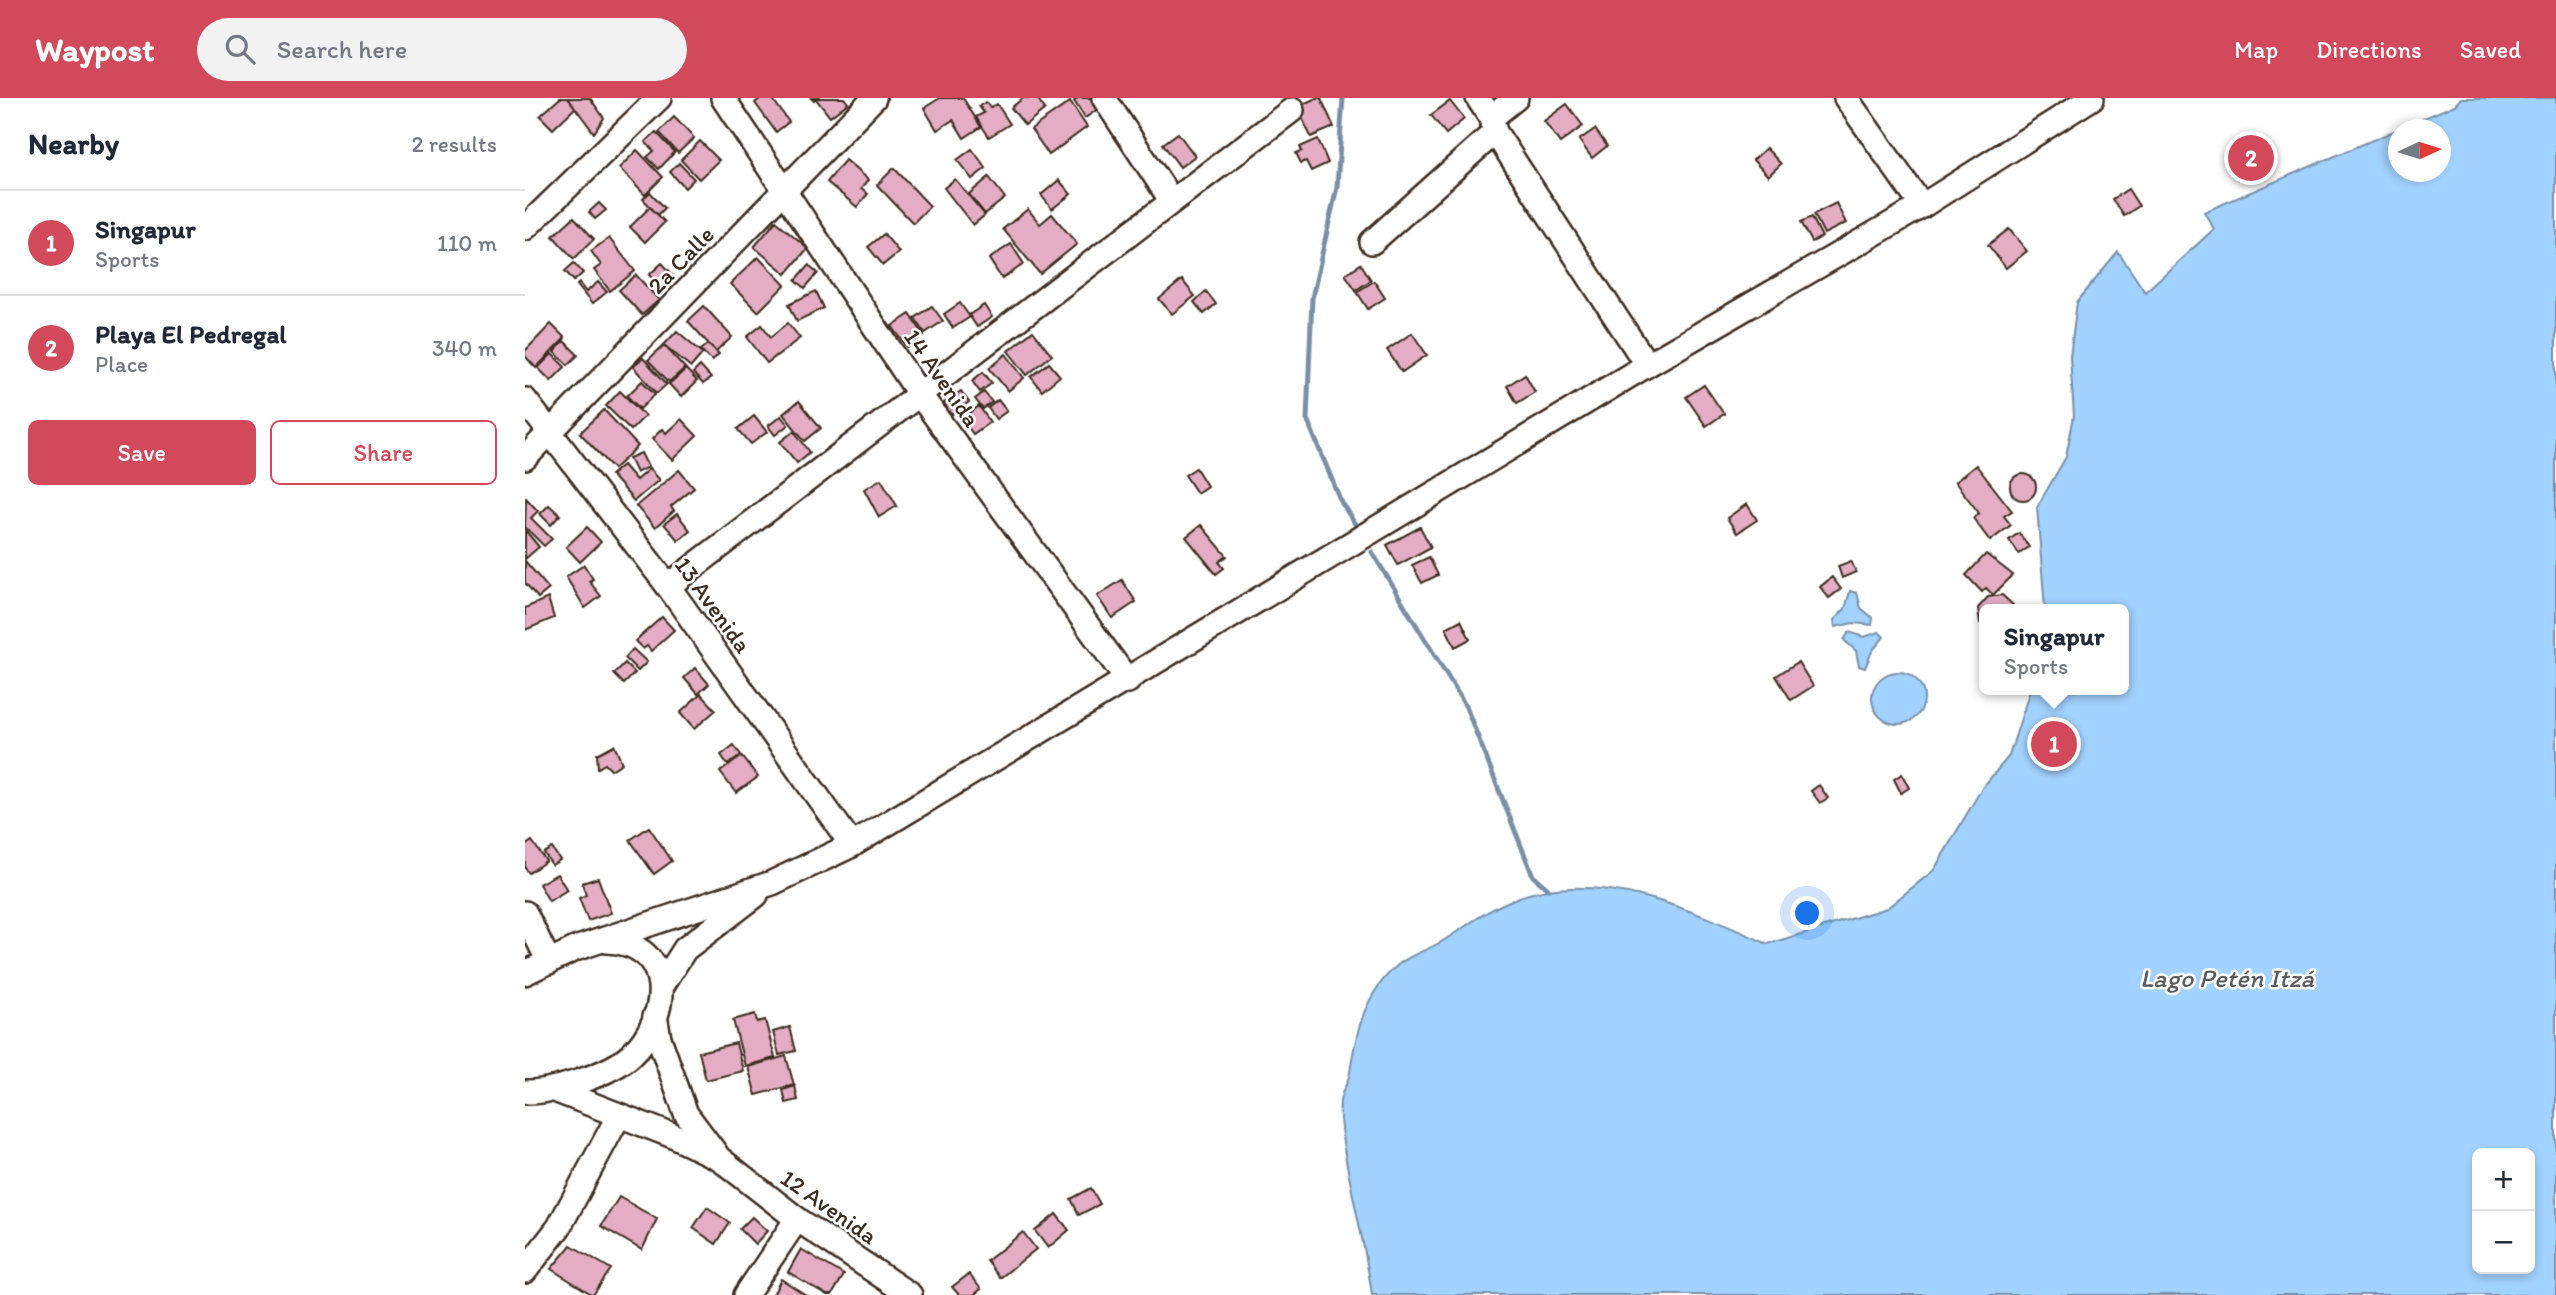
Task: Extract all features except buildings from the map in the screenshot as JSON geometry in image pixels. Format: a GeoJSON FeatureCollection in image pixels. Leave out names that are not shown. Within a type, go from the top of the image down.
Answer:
{"type":"FeatureCollection","features":[{"type":"Feature","properties":{"kind":"street"},"geometry":{"type":"LineString","coordinates":[[525,228],[659,98]]}},
{"type":"Feature","properties":{"kind":"street","name":"14 Avenida"},"geometry":{"type":"LineString","coordinates":[[723,98],[920,395],[1128,681]]}},
{"type":"Feature","properties":{"kind":"street","name":"2a Calle"},"geometry":{"type":"LineString","coordinates":[[525,458],[874,98]]}},
{"type":"Feature","properties":{"kind":"street"},"geometry":{"type":"LineString","coordinates":[[1104,98],[1171,200]]}},
{"type":"Feature","properties":{"kind":"street"},"geometry":{"type":"LineString","coordinates":[[1478,98],[1647,365]]}},
{"type":"Feature","properties":{"kind":"street"},"geometry":{"type":"LineString","coordinates":[[1371,242],[1493,125],[1516,98]]}},
{"type":"Feature","properties":{"kind":"street"},"geometry":{"type":"LineString","coordinates":[[1846,98],[1921,206]]}},
{"type":"Feature","properties":{"kind":"street"},"geometry":{"type":"LineString","coordinates":[[525,973],[604,941],[772,883],[852,845],[1128,681],[1647,365],[1921,206],[2092,98]]}},
{"type":"Feature","properties":{"kind":"street"},"geometry":{"type":"LineString","coordinates":[[668,586],[1292,110]]}},
{"type":"Feature","properties":{"kind":"street","name":"13 Avenida"},"geometry":{"type":"LineString","coordinates":[[525,400],[668,586],[852,845]]}},
{"type":"Feature","properties":{"kind":"street"},"geometry":{"type":"LineString","coordinates":[[525,1091],[552,1089],[613,1067],[629,1056],[642,1042],[655,1016],[662,985],[685,949],[772,883]]}},
{"type":"Feature","properties":{"kind":"street"},"geometry":{"type":"LineString","coordinates":[[525,913],[549,962]]}},
{"type":"Feature","properties":{"kind":"street"},"geometry":{"type":"LineString","coordinates":[[604,941],[627,942],[640,949],[654,964],[662,985]]}},
{"type":"Feature","properties":{"kind":"street","name":"12 Avenida"},"geometry":{"type":"LineString","coordinates":[[655,1016],[659,1038],[686,1114],[720,1159]]}},
{"type":"Feature","properties":{"kind":"street","name":"12 Avenida"},"geometry":{"type":"LineString","coordinates":[[552,1089],[618,1117],[673,1136],[720,1159],[797,1219],[910,1295]]}},
{"type":"Feature","properties":{"kind":"street"},"geometry":{"type":"LineString","coordinates":[[525,1271],[559,1227],[618,1117]]}},
{"type":"Feature","properties":{"kind":"street"},"geometry":{"type":"LineString","coordinates":[[746,1295],[797,1219]]}},
{"type":"Feature","properties":{"kind":"water","name":"Lago Petén Itzá"},"geometry":{"type":"Polygon","coordinates":[[[2461,98],[2556,98],[2556,1295],[1372,1295],[1340,1124],[1341,1098],[1364,1013],[1387,975],[1404,961],[1441,942],[1494,908],[1545,890],[1611,890],[1644,897],[1708,918],[1768,944],[1887,908],[1934,870],[1982,788],[2009,756],[2028,695],[2129,695],[2129,604],[2045,604],[2037,507],[2066,457],[2074,416],[2070,356],[2077,302],[2118,252],[2145,292],[2214,229],[2204,212],[2388,134],[2388,182],[2451,182],[2451,119],[2422,119],[2455,105],[2461,98]]]}},
{"type":"Feature","properties":{"kind":"water"},"geometry":{"type":"Polygon","coordinates":[[[1850,591],[1857,593],[1861,608],[1873,618],[1872,625],[1853,623],[1835,627],[1834,620],[1845,609],[1850,591]]]}},
{"type":"Feature","properties":{"kind":"water"},"geometry":{"type":"Polygon","coordinates":[[[1849,632],[1864,637],[1879,632],[1884,637],[1872,651],[1865,668],[1859,666],[1856,651],[1844,640],[1849,632]]]}},
{"type":"Feature","properties":{"kind":"water"},"geometry":{"type":"Polygon","coordinates":[[[1898,672],[1917,679],[1924,698],[1917,717],[1898,724],[1879,717],[1872,698],[1879,679],[1898,672]]]}},
{"type":"Feature","properties":{"kind":"waterway"},"geometry":{"type":"LineString","coordinates":[[1343,98],[1337,187],[1312,298],[1307,419],[1341,502],[1355,524]]}},
{"type":"Feature","properties":{"kind":"waterway"},"geometry":{"type":"LineString","coordinates":[[1372,552],[1466,707],[1533,876],[1548,889]]}},
{"type":"Feature","properties":{"kind":"place","name":"Playa El Pedregal"},"geometry":{"type":"Point","coordinates":[2251,158]}},
{"type":"Feature","properties":{"kind":"place","name":"Singapur"},"geometry":{"type":"Point","coordinates":[2054,744]}}]}
